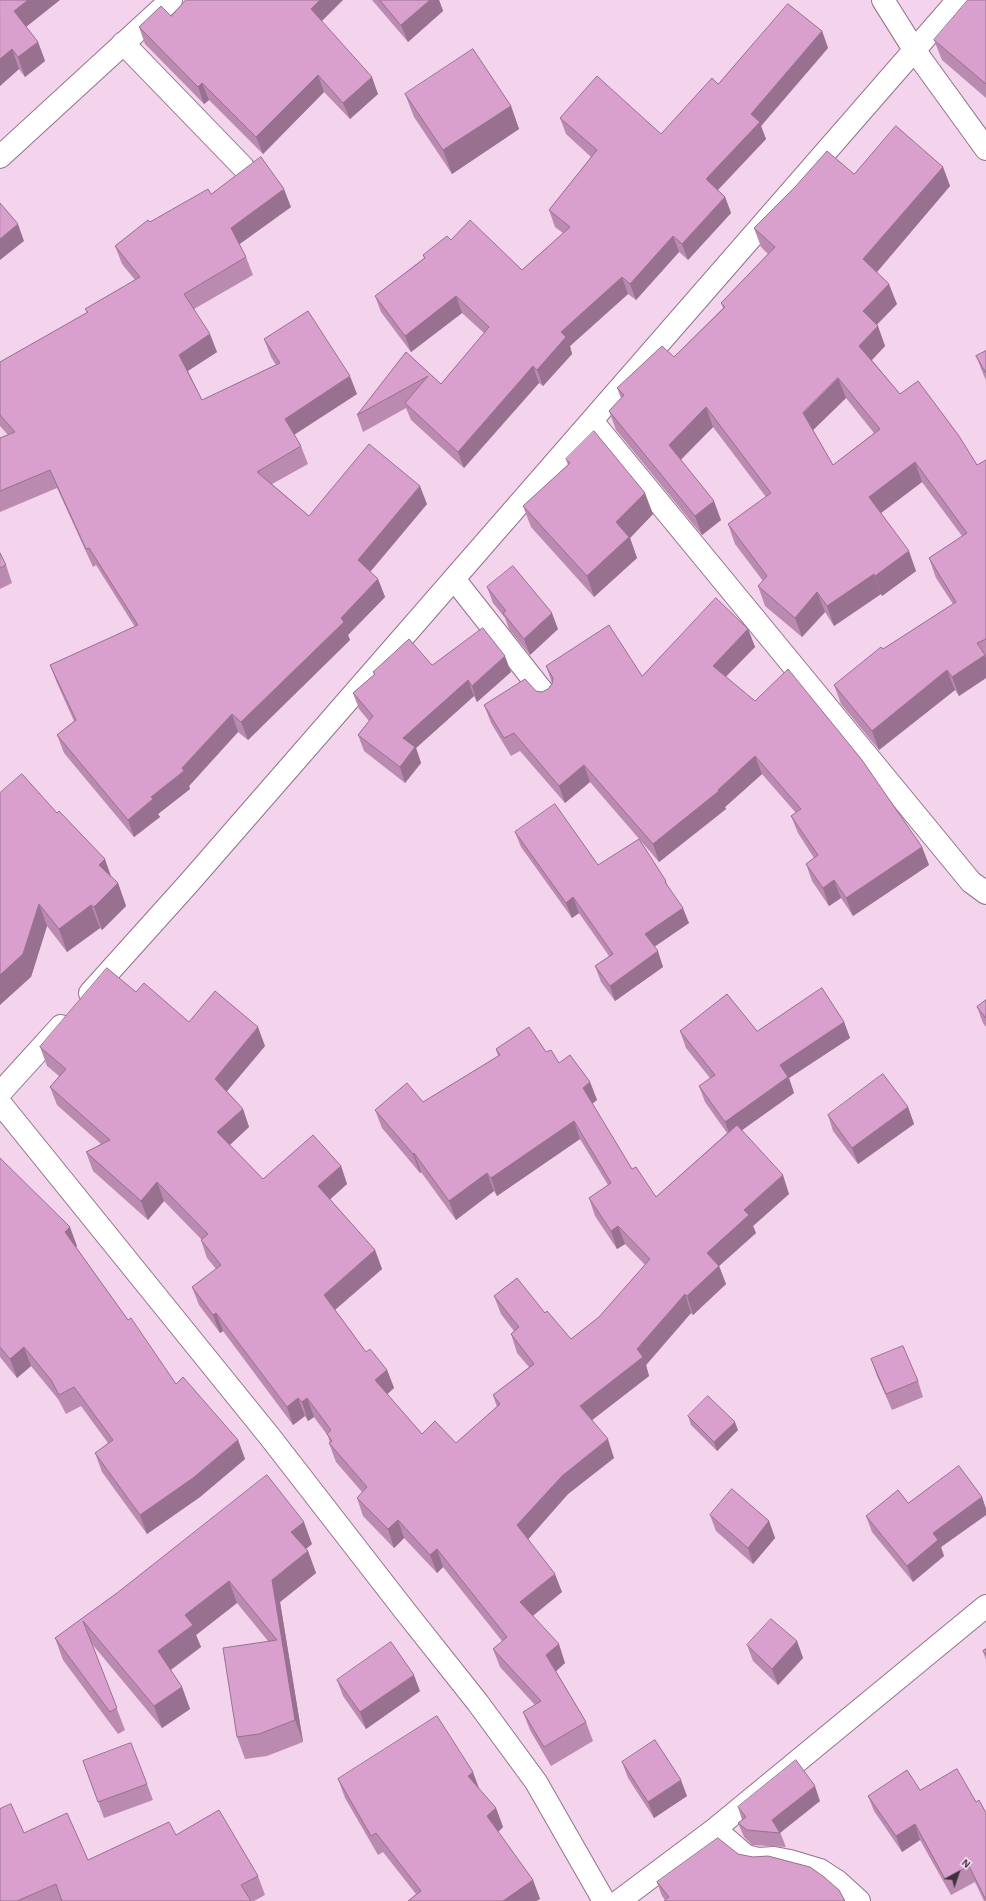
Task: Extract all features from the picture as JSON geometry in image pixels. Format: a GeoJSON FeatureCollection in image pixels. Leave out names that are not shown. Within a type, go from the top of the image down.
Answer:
{"type":"FeatureCollection","features":[{"type":"Feature","properties":{"kind":"street"},"geometry":{"type":"LineString","coordinates":[[0,157],[171,0]]}},
{"type":"Feature","properties":{"kind":"street"},"geometry":{"type":"LineString","coordinates":[[883,0],[914,50],[986,149]]}},
{"type":"Feature","properties":{"kind":"street"},"geometry":{"type":"LineString","coordinates":[[0,1093],[188,884],[958,0]]}},
{"type":"Feature","properties":{"kind":"street"},"geometry":{"type":"LineString","coordinates":[[123,43],[243,167]]}},
{"type":"Feature","properties":{"kind":"street"},"geometry":{"type":"LineString","coordinates":[[592,421],[971,882],[986,893]]}},
{"type":"Feature","properties":{"kind":"street"},"geometry":{"type":"LineString","coordinates":[[454,579],[547,697]]}},
{"type":"Feature","properties":{"kind":"street"},"geometry":{"type":"LineString","coordinates":[[0,1103],[270,1437],[478,1703],[536,1782],[604,1901]]}},
{"type":"Feature","properties":{"kind":"street"},"geometry":{"type":"LineString","coordinates":[[619,1901],[714,1829],[986,1606]]}},
{"type":"Feature","properties":{"kind":"street"},"geometry":{"type":"LineString","coordinates":[[714,1829],[746,1856],[758,1859],[774,1858],[790,1861],[820,1870],[837,1881],[859,1901]]}},
{"type":"Feature","properties":{"kind":"building"},"geometry":{"type":"Polygon","coordinates":[[[0,0],[28,0],[14,11],[38,42],[18,57],[12,49],[0,59],[0,0]]]}},
{"type":"Feature","properties":{"kind":"building"},"geometry":{"type":"Polygon","coordinates":[[[186,0],[320,0],[311,9],[372,77],[343,103],[318,75],[256,137],[202,83],[198,87],[139,27],[161,6],[171,16],[186,0]]]}},
{"type":"Feature","properties":{"kind":"building"},"geometry":{"type":"Polygon","coordinates":[[[380,0],[430,0],[401,25],[380,0]]]}},
{"type":"Feature","properties":{"kind":"building"},"geometry":{"type":"Polygon","coordinates":[[[968,0],[986,0],[986,84],[934,40],[968,0]]]}},
{"type":"Feature","properties":{"kind":"building"},"geometry":{"type":"Polygon","coordinates":[[[788,4],[822,31],[751,114],[760,122],[706,179],[725,197],[682,244],[673,236],[630,284],[622,277],[561,332],[566,337],[537,370],[533,366],[458,452],[405,403],[428,376],[357,415],[406,352],[441,384],[489,327],[456,296],[405,336],[375,296],[425,258],[423,255],[447,236],[451,240],[470,220],[522,270],[570,227],[549,210],[597,150],[560,118],[597,76],[661,134],[712,78],[718,84],[788,4]]]}},
{"type":"Feature","properties":{"kind":"building"},"geometry":{"type":"Polygon","coordinates":[[[473,49],[511,106],[443,150],[405,94],[473,49]]]}},
{"type":"Feature","properties":{"kind":"building"},"geometry":{"type":"Polygon","coordinates":[[[896,126],[943,167],[863,259],[889,284],[863,311],[878,326],[859,346],[900,394],[918,381],[959,436],[977,465],[986,460],[986,639],[977,643],[985,655],[952,677],[947,670],[872,731],[834,685],[881,647],[883,649],[956,602],[929,558],[967,533],[915,462],[869,497],[909,551],[875,576],[874,574],[827,606],[817,592],[795,618],[758,586],[767,576],[728,524],[771,493],[706,407],[669,445],[714,501],[695,516],[609,411],[624,395],[617,388],[662,346],[674,357],[725,307],[721,303],[775,247],[754,228],[795,187],[827,151],[854,174],[896,126]],[[838,378],[803,413],[833,465],[880,429],[838,378]]]}},
{"type":"Feature","properties":{"kind":"building"},"geometry":{"type":"Polygon","coordinates":[[[261,157],[284,189],[231,228],[246,257],[184,294],[210,334],[179,355],[202,400],[280,363],[264,339],[308,311],[350,376],[285,419],[301,446],[257,472],[309,516],[369,444],[420,486],[358,560],[378,579],[341,618],[344,622],[241,722],[232,714],[182,768],[184,771],[151,797],[153,799],[128,820],[57,735],[76,720],[50,665],[138,625],[89,548],[86,549],[50,470],[0,491],[0,438],[15,432],[0,415],[0,362],[88,312],[85,309],[140,277],[115,246],[148,220],[150,222],[208,189],[211,194],[261,157]]]}},
{"type":"Feature","properties":{"kind":"building"},"geometry":{"type":"Polygon","coordinates":[[[0,203],[18,224],[0,239],[0,203]]]}},
{"type":"Feature","properties":{"kind":"building"},"geometry":{"type":"Polygon","coordinates":[[[986,351],[986,373],[976,356],[986,351]]]}},
{"type":"Feature","properties":{"kind":"building"},"geometry":{"type":"Polygon","coordinates":[[[594,431],[645,493],[616,522],[629,537],[587,576],[523,506],[570,463],[566,459],[594,431]]]}},
{"type":"Feature","properties":{"kind":"building"},"geometry":{"type":"Polygon","coordinates":[[[0,553],[6,565],[0,568],[0,553]]]}},
{"type":"Feature","properties":{"kind":"building"},"geometry":{"type":"Polygon","coordinates":[[[513,566],[552,613],[524,639],[503,613],[506,611],[487,587],[513,566]]]}},
{"type":"Feature","properties":{"kind":"building"},"geometry":{"type":"Polygon","coordinates":[[[716,598],[748,629],[713,666],[755,701],[788,669],[862,760],[922,847],[846,898],[834,880],[823,888],[806,864],[818,855],[791,816],[801,809],[755,756],[718,790],[719,791],[653,844],[584,765],[559,786],[514,733],[504,738],[484,705],[525,679],[536,691],[542,692],[548,689],[552,684],[553,678],[546,666],[609,625],[642,676],[716,598]]]}},
{"type":"Feature","properties":{"kind":"building"},"geometry":{"type":"Polygon","coordinates":[[[483,628],[505,656],[472,686],[468,680],[403,738],[415,747],[400,767],[358,735],[373,716],[353,693],[375,674],[373,672],[409,639],[432,665],[483,628]]]}},
{"type":"Feature","properties":{"kind":"building"},"geometry":{"type":"Polygon","coordinates":[[[22,774],[57,813],[59,811],[105,859],[99,865],[118,883],[94,907],[91,905],[59,929],[39,904],[23,954],[0,975],[0,793],[22,774]]]}},
{"type":"Feature","properties":{"kind":"building"},"geometry":{"type":"Polygon","coordinates":[[[555,804],[598,865],[639,839],[683,908],[645,934],[658,951],[610,986],[595,966],[613,954],[573,897],[566,903],[515,832],[555,804]]]}},
{"type":"Feature","properties":{"kind":"building"},"geometry":{"type":"Polygon","coordinates":[[[107,968],[136,992],[144,983],[189,1022],[215,991],[258,1027],[215,1079],[243,1109],[217,1132],[263,1179],[313,1135],[341,1166],[318,1186],[375,1250],[324,1295],[366,1352],[370,1349],[387,1370],[375,1380],[422,1434],[435,1421],[456,1443],[500,1404],[493,1395],[534,1364],[511,1334],[519,1327],[494,1296],[517,1278],[545,1313],[547,1311],[571,1339],[599,1317],[650,1259],[618,1226],[611,1231],[589,1198],[611,1183],[574,1121],[491,1178],[487,1173],[449,1201],[414,1153],[413,1154],[375,1110],[407,1083],[423,1102],[500,1055],[496,1049],[529,1027],[546,1052],[551,1050],[559,1063],[570,1055],[590,1082],[583,1088],[632,1169],[636,1167],[656,1197],[737,1125],[783,1175],[744,1210],[749,1215],[707,1253],[719,1266],[687,1296],[685,1294],[637,1349],[643,1357],[580,1406],[608,1439],[562,1476],[517,1525],[555,1574],[520,1602],[559,1644],[546,1655],[586,1722],[544,1747],[523,1712],[541,1701],[493,1649],[507,1637],[437,1549],[430,1555],[398,1520],[388,1529],[357,1498],[367,1487],[329,1443],[332,1441],[327,1434],[331,1430],[307,1398],[302,1402],[298,1398],[287,1407],[216,1313],[213,1315],[192,1287],[221,1265],[201,1240],[208,1234],[157,1182],[141,1201],[86,1152],[110,1140],[50,1087],[66,1069],[40,1047],[107,968]]]}},
{"type":"Feature","properties":{"kind":"building"},"geometry":{"type":"Polygon","coordinates":[[[822,988],[844,1022],[780,1065],[788,1077],[725,1122],[699,1086],[715,1075],[680,1031],[727,994],[757,1031],[822,988]]]}},
{"type":"Feature","properties":{"kind":"building"},"geometry":{"type":"Polygon","coordinates":[[[986,1000],[986,1018],[977,1007],[986,1000]]]}},
{"type":"Feature","properties":{"kind":"building"},"geometry":{"type":"Polygon","coordinates":[[[883,1074],[908,1107],[852,1148],[828,1115],[883,1074]]]}},
{"type":"Feature","properties":{"kind":"building"},"geometry":{"type":"Polygon","coordinates":[[[0,1158],[70,1227],[65,1232],[128,1320],[131,1318],[176,1384],[183,1377],[238,1440],[193,1478],[140,1515],[95,1453],[113,1440],[74,1387],[59,1395],[51,1380],[24,1347],[10,1359],[0,1347],[0,1158]]]}},
{"type":"Feature","properties":{"kind":"building"},"geometry":{"type":"Polygon","coordinates":[[[903,1346],[918,1381],[886,1394],[871,1359],[903,1346]]]}},
{"type":"Feature","properties":{"kind":"building"},"geometry":{"type":"Polygon","coordinates":[[[708,1396],[735,1422],[714,1442],[688,1416],[708,1396]]]}},
{"type":"Feature","properties":{"kind":"building"},"geometry":{"type":"Polygon","coordinates":[[[959,1466],[982,1497],[933,1533],[938,1540],[907,1566],[866,1516],[898,1490],[908,1503],[959,1466]]]}},
{"type":"Feature","properties":{"kind":"building"},"geometry":{"type":"Polygon","coordinates":[[[267,1475],[304,1522],[291,1532],[308,1551],[272,1580],[295,1720],[259,1734],[237,1737],[223,1648],[277,1640],[229,1581],[185,1615],[193,1625],[158,1651],[182,1687],[154,1706],[83,1621],[117,1708],[110,1712],[55,1638],[117,1593],[267,1475]]]}},
{"type":"Feature","properties":{"kind":"building"},"geometry":{"type":"Polygon","coordinates":[[[732,1489],[769,1521],[748,1548],[710,1515],[732,1489]]]}},
{"type":"Feature","properties":{"kind":"building"},"geometry":{"type":"Polygon","coordinates":[[[771,1619],[797,1641],[772,1669],[747,1645],[771,1619]]]}},
{"type":"Feature","properties":{"kind":"building"},"geometry":{"type":"Polygon","coordinates":[[[391,1642],[414,1675],[360,1712],[337,1680],[391,1642]]]}},
{"type":"Feature","properties":{"kind":"building"},"geometry":{"type":"Polygon","coordinates":[[[437,1716],[473,1772],[468,1776],[496,1808],[487,1816],[533,1880],[503,1901],[408,1901],[421,1891],[376,1833],[371,1836],[338,1779],[437,1716]]]}},
{"type":"Feature","properties":{"kind":"building"},"geometry":{"type":"Polygon","coordinates":[[[655,1740],[681,1780],[648,1802],[622,1762],[655,1740]]]}},
{"type":"Feature","properties":{"kind":"building"},"geometry":{"type":"Polygon","coordinates":[[[131,1743],[147,1784],[98,1802],[83,1761],[131,1743]]]}},
{"type":"Feature","properties":{"kind":"building"},"geometry":{"type":"Polygon","coordinates":[[[796,1760],[815,1786],[772,1820],[780,1833],[747,1830],[738,1823],[746,1817],[738,1807],[796,1760]]]}},
{"type":"Feature","properties":{"kind":"building"},"geometry":{"type":"Polygon","coordinates":[[[957,1769],[976,1802],[979,1800],[986,1813],[986,1900],[969,1866],[945,1879],[915,1824],[896,1836],[868,1796],[907,1770],[920,1790],[957,1769]]]}},
{"type":"Feature","properties":{"kind":"building"},"geometry":{"type":"Polygon","coordinates":[[[11,1804],[24,1833],[67,1813],[88,1860],[169,1822],[176,1835],[219,1810],[258,1876],[241,1885],[251,1901],[62,1901],[56,1884],[17,1901],[0,1901],[0,1809],[11,1804]]]}},
{"type":"Feature","properties":{"kind":"building"},"geometry":{"type":"Polygon","coordinates":[[[718,1838],[738,1854],[753,1857],[768,1856],[810,1867],[839,1890],[845,1901],[664,1901],[669,1897],[657,1882],[718,1838]]]}}]}
